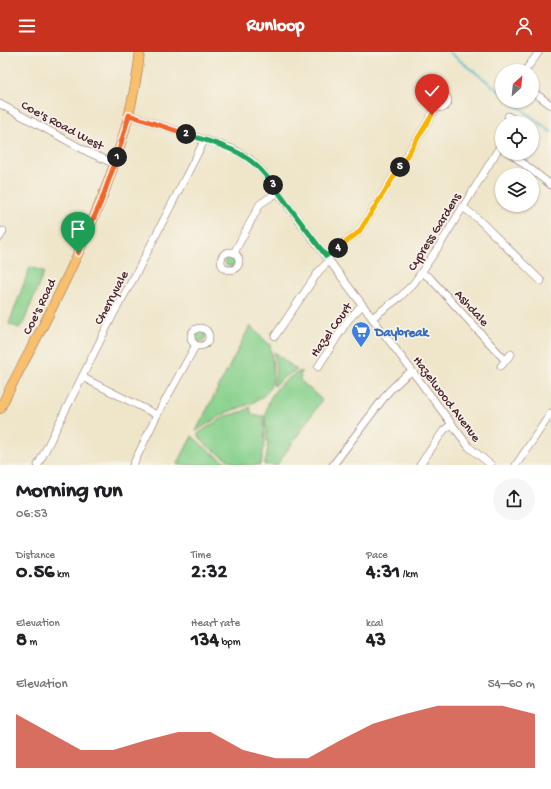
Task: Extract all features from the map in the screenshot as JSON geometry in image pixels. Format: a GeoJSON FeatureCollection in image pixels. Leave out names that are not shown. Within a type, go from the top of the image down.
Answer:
{"type":"FeatureCollection","features":[{"type":"Feature","properties":{"kind":"main road","name":"Coe's Road"},"geometry":{"type":"LineString","coordinates":[[0,409],[53,306],[101,202],[115,164],[129,115],[140,52]]}},
{"type":"Feature","properties":{"kind":"street"},"geometry":{"type":"LineString","coordinates":[[530,64],[539,52]]}},
{"type":"Feature","properties":{"kind":"street"},"geometry":{"type":"LineString","coordinates":[[539,96],[551,105]]}},
{"type":"Feature","properties":{"kind":"street","name":"Coe's Road West"},"geometry":{"type":"LineString","coordinates":[[0,104],[88,152],[115,164]]}},
{"type":"Feature","properties":{"kind":"street"},"geometry":{"type":"LineString","coordinates":[[274,335],[327,259],[359,232],[437,107]]}},
{"type":"Feature","properties":{"kind":"street","name":"Hazelwood Avenue"},"geometry":{"type":"LineString","coordinates":[[129,115],[204,141],[233,149],[246,157],[262,171],[469,447],[490,465]]}},
{"type":"Feature","properties":{"kind":"street","name":"Cherryvale"},"geometry":{"type":"LineString","coordinates":[[38,465],[114,313],[137,272],[204,141]]}},
{"type":"Feature","properties":{"kind":"street","name":"Cypress Gardens"},"geometry":{"type":"LineString","coordinates":[[372,318],[400,297],[414,284],[495,156]]}},
{"type":"Feature","properties":{"kind":"street"},"geometry":{"type":"LineString","coordinates":[[519,160],[551,185]]}},
{"type":"Feature","properties":{"kind":"street"},"geometry":{"type":"LineString","coordinates":[[234,253],[260,204],[278,192]]}},
{"type":"Feature","properties":{"kind":"street"},"geometry":{"type":"LineString","coordinates":[[463,207],[478,219],[541,281]]}},
{"type":"Feature","properties":{"kind":"street","name":"Ashdale"},"geometry":{"type":"LineString","coordinates":[[422,273],[430,278],[503,363],[511,354]]}},
{"type":"Feature","properties":{"kind":"street","name":"Hazel Court"},"geometry":{"type":"LineString","coordinates":[[318,367],[348,320],[362,305]]}},
{"type":"Feature","properties":{"kind":"street"},"geometry":{"type":"LineString","coordinates":[[133,465],[157,415],[196,345]]}},
{"type":"Feature","properties":{"kind":"street"},"geometry":{"type":"LineString","coordinates":[[333,465],[389,391],[412,371]]}},
{"type":"Feature","properties":{"kind":"street"},"geometry":{"type":"LineString","coordinates":[[82,377],[157,415]]}},
{"type":"Feature","properties":{"kind":"street"},"geometry":{"type":"LineString","coordinates":[[516,465],[551,413]]}},
{"type":"Feature","properties":{"kind":"street"},"geometry":{"type":"LineString","coordinates":[[420,465],[444,430],[452,424]]}},
{"type":"Feature","properties":{"kind":"green space"},"geometry":{"type":"Polygon","coordinates":[[[230,255],[234,257],[236,261],[234,265],[230,267],[226,265],[224,261],[226,257],[230,255]]]}},
{"type":"Feature","properties":{"kind":"green space"},"geometry":{"type":"Polygon","coordinates":[[[30,267],[44,272],[23,324],[19,328],[9,324],[30,267]]]}},
{"type":"Feature","properties":{"kind":"green space"},"geometry":{"type":"Polygon","coordinates":[[[250,326],[270,345],[273,370],[271,385],[268,391],[264,396],[252,403],[228,412],[196,431],[250,326]]]}},
{"type":"Feature","properties":{"kind":"green space"},"geometry":{"type":"Polygon","coordinates":[[[200,330],[204,332],[206,336],[204,340],[200,342],[196,340],[194,336],[196,332],[200,330]]]}},
{"type":"Feature","properties":{"kind":"green space"},"geometry":{"type":"Polygon","coordinates":[[[274,352],[297,370],[284,377],[275,386],[273,385],[276,371],[274,352]]]}},
{"type":"Feature","properties":{"kind":"green space"},"geometry":{"type":"Polygon","coordinates":[[[301,371],[300,380],[322,400],[277,465],[264,465],[268,446],[266,418],[269,400],[273,393],[285,381],[301,371]]]}},
{"type":"Feature","properties":{"kind":"green space"},"geometry":{"type":"Polygon","coordinates":[[[250,407],[254,416],[264,416],[265,441],[261,464],[236,465],[206,445],[197,434],[224,417],[244,411],[250,407]]]}},
{"type":"Feature","properties":{"kind":"green space"},"geometry":{"type":"Polygon","coordinates":[[[192,436],[209,451],[230,465],[177,465],[192,436]]]}},
{"type":"Feature","properties":{"kind":"waterway"},"geometry":{"type":"LineString","coordinates":[[449,52],[495,88]]}},
{"type":"Feature","properties":{"kind":"waterway"},"geometry":{"type":"LineString","coordinates":[[521,108],[551,132]]}},
{"type":"Feature","properties":{"kind":"place","name":"Daybreak"},"geometry":{"type":"Point","coordinates":[361,348]}},
{"type":"Feature","properties":{"kind":"route"},"geometry":{"type":"LineString","coordinates":[[78,253],[101,202],[115,164],[129,115],[204,141],[233,149],[251,160],[271,182],[326,256],[359,232],[432,115]]}}]}
